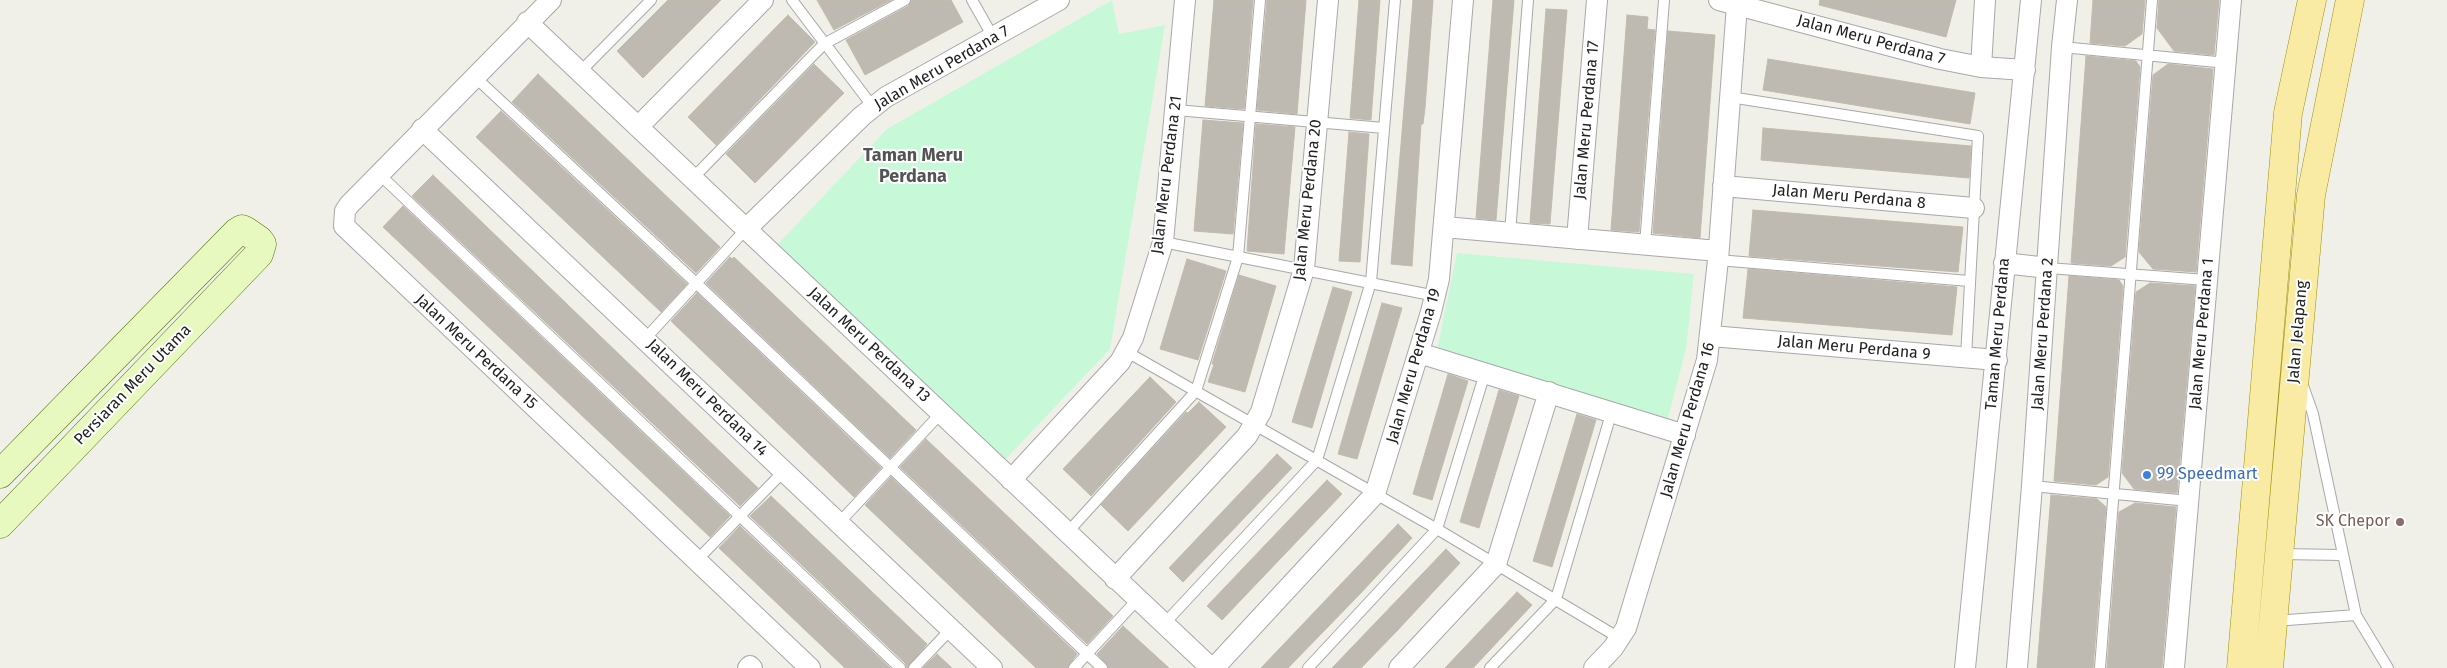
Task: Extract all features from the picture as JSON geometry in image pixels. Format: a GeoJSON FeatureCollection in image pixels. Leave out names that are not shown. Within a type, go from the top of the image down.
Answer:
{"type":"FeatureCollection","features":[{"type":"Feature","properties":{"kind":"main road","name":"Jalan Jelapang"},"geometry":{"type":"LineString","coordinates":[[2241,668],[2288,113],[2312,0]]}},
{"type":"Feature","properties":{"kind":"main road","name":"Jalan Jelapang"},"geometry":{"type":"LineString","coordinates":[[2269,668],[2311,195],[2350,0]]}},
{"type":"Feature","properties":{"kind":"main road","name":"Persiaran Meru Utama"},"geometry":{"type":"LineString","coordinates":[[0,474],[252,237],[258,254],[0,524]]}},
{"type":"Feature","properties":{"kind":"street","name":"Jalan Meru Perdana 15"},"geometry":{"type":"LineString","coordinates":[[551,0],[379,174],[345,211],[344,226],[349,233],[810,668]]}},
{"type":"Feature","properties":{"kind":"street"},"geometry":{"type":"LineString","coordinates":[[638,127],[763,0]]}},
{"type":"Feature","properties":{"kind":"street","name":"Jalan Meru Perdana 7"},"geometry":{"type":"LineString","coordinates":[[746,229],[873,106],[1059,0]]}},
{"type":"Feature","properties":{"kind":"street","name":"Jalan Meru Perdana 21"},"geometry":{"type":"LineString","coordinates":[[1011,480],[1128,352],[1162,242],[1185,0]]}},
{"type":"Feature","properties":{"kind":"street","name":"Jalan Meru Perdana 20"},"geometry":{"type":"LineString","coordinates":[[1115,578],[1254,426],[1261,412],[1304,269],[1328,0]]}},
{"type":"Feature","properties":{"kind":"street","name":"Jalan Meru Perdana 19"},"geometry":{"type":"LineString","coordinates":[[1213,668],[1375,494],[1436,296],[1444,227],[1463,0]]}},
{"type":"Feature","properties":{"kind":"street","name":"Jalan Meru Perdana 17"},"geometry":{"type":"LineString","coordinates":[[1578,240],[1597,0]]}},
{"type":"Feature","properties":{"kind":"street"},"geometry":{"type":"LineString","coordinates":[[1981,67],[1985,0]]}},
{"type":"Feature","properties":{"kind":"street","name":"Taman Meru Perdana"},"geometry":{"type":"LineString","coordinates":[[1965,668],[1997,360],[2004,263],[2031,0]]}},
{"type":"Feature","properties":{"kind":"street","name":"Jalan Meru Perdana 2"},"geometry":{"type":"LineString","coordinates":[[2017,668],[2067,0]]}},
{"type":"Feature","properties":{"kind":"street","name":"Jalan Meru Perdana 1"},"geometry":{"type":"LineString","coordinates":[[2174,668],[2190,501],[2206,280],[2227,63],[2231,0]]}},
{"type":"Feature","properties":{"kind":"street","name":"Jalan Meru Perdana 7"},"geometry":{"type":"LineString","coordinates":[[1738,3],[1981,67],[2025,70]]}},
{"type":"Feature","properties":{"kind":"street","name":"Jalan Meru Perdana 16"},"geometry":{"type":"LineString","coordinates":[[1598,667],[1620,639],[1626,628],[1686,435],[1707,360],[1718,256],[1738,3]]}},
{"type":"Feature","properties":{"kind":"street","name":"Jalan Meru Perdana 13"},"geometry":{"type":"LineString","coordinates":[[528,22],[1163,625],[1213,668]]}},
{"type":"Feature","properties":{"kind":"street","name":"Jalan Meru Perdana 14"},"geometry":{"type":"LineString","coordinates":[[422,130],[645,338],[838,524],[992,668]]}},
{"type":"Feature","properties":{"kind":"street","name":"Jalan Meru Perdana 8"},"geometry":{"type":"LineString","coordinates":[[1723,186],[1974,208]]}},
{"type":"Feature","properties":{"kind":"street"},"geometry":{"type":"LineString","coordinates":[[1444,227],[1645,245],[1718,256]]}},
{"type":"Feature","properties":{"kind":"street"},"geometry":{"type":"LineString","coordinates":[[2004,263],[2048,268]]}},
{"type":"Feature","properties":{"kind":"street","name":"Jalan Meru Perdana 9"},"geometry":{"type":"LineString","coordinates":[[1711,336],[1997,360]]}},
{"type":"Feature","properties":{"kind":"street"},"geometry":{"type":"LineString","coordinates":[[1419,353],[1686,435]]}},
{"type":"Feature","properties":{"kind":"street"},"geometry":{"type":"LineString","coordinates":[[1399,668],[1496,564],[1549,392]]}},
{"type":"Feature","properties":{"kind":"lane"},"geometry":{"type":"LineString","coordinates":[[580,72],[651,0]]}},
{"type":"Feature","properties":{"kind":"lane"},"geometry":{"type":"LineString","coordinates":[[792,0],[873,106]]}},
{"type":"Feature","properties":{"kind":"lane"},"geometry":{"type":"LineString","coordinates":[[692,179],[824,44],[905,0]]}},
{"type":"Feature","properties":{"kind":"lane"},"geometry":{"type":"LineString","coordinates":[[972,0],[993,37]]}},
{"type":"Feature","properties":{"kind":"lane"},"geometry":{"type":"LineString","coordinates":[[1066,533],[1196,391],[1238,257],[1260,0]]}},
{"type":"Feature","properties":{"kind":"lane"},"geometry":{"type":"LineString","coordinates":[[1163,625],[1316,460],[1371,282],[1395,0]]}},
{"type":"Feature","properties":{"kind":"lane"},"geometry":{"type":"LineString","coordinates":[[1510,233],[1528,0]]}},
{"type":"Feature","properties":{"kind":"lane"},"geometry":{"type":"LineString","coordinates":[[1645,245],[1664,0]]}},
{"type":"Feature","properties":{"kind":"lane"},"geometry":{"type":"LineString","coordinates":[[2100,668],[2152,0]]}},
{"type":"Feature","properties":{"kind":"lane"},"geometry":{"type":"LineString","coordinates":[[2062,47],[2227,63]]}},
{"type":"Feature","properties":{"kind":"lane"},"geometry":{"type":"LineString","coordinates":[[475,77],[696,283],[1102,668]]}},
{"type":"Feature","properties":{"kind":"lane"},"geometry":{"type":"LineString","coordinates":[[1730,96],[1978,136],[1966,357]]}},
{"type":"Feature","properties":{"kind":"lane"},"geometry":{"type":"LineString","coordinates":[[1176,110],[1384,128]]}},
{"type":"Feature","properties":{"kind":"lane"},"geometry":{"type":"LineString","coordinates":[[379,174],[900,668]]}},
{"type":"Feature","properties":{"kind":"lane"},"geometry":{"type":"LineString","coordinates":[[645,338],[746,229]]}},
{"type":"Feature","properties":{"kind":"lane"},"geometry":{"type":"LineString","coordinates":[[1162,242],[1436,296]]}},
{"type":"Feature","properties":{"kind":"lane"},"geometry":{"type":"LineString","coordinates":[[1718,256],[1969,281]]}},
{"type":"Feature","properties":{"kind":"lane"},"geometry":{"type":"LineString","coordinates":[[2048,268],[2206,280]]}},
{"type":"Feature","properties":{"kind":"lane"},"geometry":{"type":"LineString","coordinates":[[1128,352],[1254,426],[1437,529],[1620,639]]}},
{"type":"Feature","properties":{"kind":"lane"},"geometry":{"type":"LineString","coordinates":[[2295,364],[2313,414],[2356,615],[2388,668]]}},
{"type":"Feature","properties":{"kind":"lane"},"geometry":{"type":"LineString","coordinates":[[1308,668],[1437,529],[1485,373]]}},
{"type":"Feature","properties":{"kind":"lane"},"geometry":{"type":"LineString","coordinates":[[1490,668],[1556,599],[1612,411]]}},
{"type":"Feature","properties":{"kind":"lane"},"geometry":{"type":"LineString","coordinates":[[838,524],[941,413]]}},
{"type":"Feature","properties":{"kind":"lane"},"geometry":{"type":"LineString","coordinates":[[696,561],[784,471]]}},
{"type":"Feature","properties":{"kind":"lane"},"geometry":{"type":"LineString","coordinates":[[2032,486],[2115,492],[2190,501]]}},
{"type":"Feature","properties":{"kind":"lane"},"geometry":{"type":"LineString","coordinates":[[2279,554],[2342,555]]}},
{"type":"Feature","properties":{"kind":"lane"},"geometry":{"type":"LineString","coordinates":[[1074,668],[1137,600]]}},
{"type":"Feature","properties":{"kind":"lane"},"geometry":{"type":"LineString","coordinates":[[2273,622],[2356,615]]}},
{"type":"Feature","properties":{"kind":"lane"},"geometry":{"type":"LineString","coordinates":[[914,668],[951,629]]}},
{"type":"Feature","properties":{"kind":"green space"},"geometry":{"type":"Polygon","coordinates":[[[1112,0],[1119,34],[1165,25],[1110,349],[1002,463],[777,245],[887,129],[1112,0]]]}},
{"type":"Feature","properties":{"kind":"green space"},"geometry":{"type":"Polygon","coordinates":[[[1457,253],[1694,274],[1686,349],[1665,429],[1437,350],[1457,253]]]}},
{"type":"Feature","properties":{"kind":"building"},"geometry":{"type":"Polygon","coordinates":[[[668,0],[721,0],[643,78],[617,51],[668,0]]]}},
{"type":"Feature","properties":{"kind":"building"},"geometry":{"type":"Polygon","coordinates":[[[817,0],[891,0],[834,30],[817,0]]]}},
{"type":"Feature","properties":{"kind":"building"},"geometry":{"type":"Polygon","coordinates":[[[912,0],[951,0],[963,22],[865,75],[846,40],[908,6],[912,0]]]}},
{"type":"Feature","properties":{"kind":"building"},"geometry":{"type":"Polygon","coordinates":[[[1214,0],[1253,0],[1244,109],[1205,106],[1214,0]]]}},
{"type":"Feature","properties":{"kind":"building"},"geometry":{"type":"Polygon","coordinates":[[[1267,0],[1306,0],[1297,114],[1257,110],[1267,0]]]}},
{"type":"Feature","properties":{"kind":"building"},"geometry":{"type":"Polygon","coordinates":[[[1359,0],[1380,0],[1371,120],[1350,118],[1359,0]]]}},
{"type":"Feature","properties":{"kind":"building"},"geometry":{"type":"Polygon","coordinates":[[[1413,0],[1433,0],[1425,108],[1423,124],[1421,124],[1412,266],[1391,264],[1413,0]]]}},
{"type":"Feature","properties":{"kind":"building"},"geometry":{"type":"Polygon","coordinates":[[[1493,0],[1514,0],[1496,220],[1476,218],[1493,0]]]}},
{"type":"Feature","properties":{"kind":"building"},"geometry":{"type":"Polygon","coordinates":[[[1820,0],[1956,0],[1946,37],[1819,5],[1820,0]]]}},
{"type":"Feature","properties":{"kind":"building"},"geometry":{"type":"Polygon","coordinates":[[[2093,0],[2145,0],[2142,34],[2125,46],[2090,43],[2093,0]]]}},
{"type":"Feature","properties":{"kind":"building"},"geometry":{"type":"Polygon","coordinates":[[[2159,0],[2219,0],[2214,55],[2174,51],[2157,28],[2159,0]]]}},
{"type":"Feature","properties":{"kind":"building"},"geometry":{"type":"Polygon","coordinates":[[[1546,9],[1567,10],[1550,224],[1530,223],[1546,9]]]}},
{"type":"Feature","properties":{"kind":"building"},"geometry":{"type":"Polygon","coordinates":[[[788,15],[815,42],[716,145],[688,117],[788,15]]]}},
{"type":"Feature","properties":{"kind":"building"},"geometry":{"type":"Polygon","coordinates":[[[1627,15],[1648,17],[1647,29],[1655,30],[1639,232],[1611,230],[1627,15]]]}},
{"type":"Feature","properties":{"kind":"building"},"geometry":{"type":"Polygon","coordinates":[[[1668,31],[1715,35],[1700,238],[1653,233],[1668,31]]]}},
{"type":"Feature","properties":{"kind":"building"},"geometry":{"type":"Polygon","coordinates":[[[2086,56],[2136,61],[2140,67],[2125,257],[2111,266],[2071,263],[2086,56]]]}},
{"type":"Feature","properties":{"kind":"building"},"geometry":{"type":"Polygon","coordinates":[[[1768,59],[1975,93],[1970,124],[1763,90],[1768,59]]]}},
{"type":"Feature","properties":{"kind":"building"},"geometry":{"type":"Polygon","coordinates":[[[814,64],[844,93],[755,183],[726,154],[814,64]]]}},
{"type":"Feature","properties":{"kind":"building"},"geometry":{"type":"Polygon","coordinates":[[[2168,64],[2213,69],[2196,272],[2153,269],[2139,252],[2153,75],[2168,64]]]}},
{"type":"Feature","properties":{"kind":"building"},"geometry":{"type":"Polygon","coordinates":[[[538,74],[720,247],[696,273],[512,102],[538,74]]]}},
{"type":"Feature","properties":{"kind":"building"},"geometry":{"type":"Polygon","coordinates":[[[501,111],[687,284],[661,312],[476,137],[501,111]]]}},
{"type":"Feature","properties":{"kind":"building"},"geometry":{"type":"Polygon","coordinates":[[[1203,120],[1243,123],[1233,234],[1194,231],[1203,120]]]}},
{"type":"Feature","properties":{"kind":"building"},"geometry":{"type":"Polygon","coordinates":[[[1256,124],[1295,127],[1284,254],[1247,251],[1256,124]]]}},
{"type":"Feature","properties":{"kind":"building"},"geometry":{"type":"Polygon","coordinates":[[[1763,128],[1971,146],[1969,178],[1761,160],[1763,128]]]}},
{"type":"Feature","properties":{"kind":"building"},"geometry":{"type":"Polygon","coordinates":[[[1349,132],[1369,134],[1360,262],[1339,261],[1349,132]]]}},
{"type":"Feature","properties":{"kind":"building"},"geometry":{"type":"Polygon","coordinates":[[[433,175],[758,488],[740,506],[412,196],[433,175]]]}},
{"type":"Feature","properties":{"kind":"building"},"geometry":{"type":"Polygon","coordinates":[[[403,206],[730,516],[710,537],[383,227],[403,206]]]}},
{"type":"Feature","properties":{"kind":"building"},"geometry":{"type":"Polygon","coordinates":[[[1753,210],[1963,227],[1958,272],[1749,256],[1753,210]]]}},
{"type":"Feature","properties":{"kind":"building"},"geometry":{"type":"Polygon","coordinates":[[[730,257],[732,259],[734,257],[916,430],[890,458],[706,283],[730,257]]]}},
{"type":"Feature","properties":{"kind":"building"},"geometry":{"type":"Polygon","coordinates":[[[1187,259],[1226,271],[1198,360],[1160,349],[1187,259]]]}},
{"type":"Feature","properties":{"kind":"building"},"geometry":{"type":"Polygon","coordinates":[[[1748,269],[1957,287],[1952,335],[1743,318],[1748,269]]]}},
{"type":"Feature","properties":{"kind":"building"},"geometry":{"type":"Polygon","coordinates":[[[1239,275],[1276,286],[1245,392],[1208,382],[1239,275]]]}},
{"type":"Feature","properties":{"kind":"building"},"geometry":{"type":"Polygon","coordinates":[[[2069,276],[2119,280],[2123,286],[2108,477],[2096,485],[2054,481],[2069,276]]]}},
{"type":"Feature","properties":{"kind":"building"},"geometry":{"type":"Polygon","coordinates":[[[2150,283],[2195,286],[2177,493],[2134,489],[2122,473],[2136,292],[2150,283]]]}},
{"type":"Feature","properties":{"kind":"building"},"geometry":{"type":"Polygon","coordinates":[[[1333,287],[1352,292],[1312,428],[1292,422],[1333,287]]]}},
{"type":"Feature","properties":{"kind":"building"},"geometry":{"type":"Polygon","coordinates":[[[697,293],[881,468],[854,497],[671,321],[697,293]]]}},
{"type":"Feature","properties":{"kind":"building"},"geometry":{"type":"Polygon","coordinates":[[[1382,303],[1402,308],[1357,459],[1338,454],[1382,303]]]}},
{"type":"Feature","properties":{"kind":"building"},"geometry":{"type":"Polygon","coordinates":[[[1448,374],[1468,381],[1432,500],[1413,494],[1448,374]]]}},
{"type":"Feature","properties":{"kind":"building"},"geometry":{"type":"Polygon","coordinates":[[[1150,377],[1176,402],[1091,496],[1063,469],[1150,377]]]}},
{"type":"Feature","properties":{"kind":"building"},"geometry":{"type":"Polygon","coordinates":[[[1499,390],[1519,396],[1479,528],[1460,522],[1499,390]]]}},
{"type":"Feature","properties":{"kind":"building"},"geometry":{"type":"Polygon","coordinates":[[[1199,402],[1226,427],[1128,531],[1101,505],[1186,412],[1188,413],[1199,402]]]}},
{"type":"Feature","properties":{"kind":"building"},"geometry":{"type":"Polygon","coordinates":[[[1577,414],[1596,420],[1552,567],[1533,561],[1577,414]]]}},
{"type":"Feature","properties":{"kind":"building"},"geometry":{"type":"Polygon","coordinates":[[[926,439],[1113,616],[1087,644],[900,467],[926,439]]]}},
{"type":"Feature","properties":{"kind":"building"},"geometry":{"type":"Polygon","coordinates":[[[1277,454],[1292,468],[1183,582],[1169,568],[1277,454]]]}},
{"type":"Feature","properties":{"kind":"building"},"geometry":{"type":"Polygon","coordinates":[[[891,477],[1077,654],[1067,668],[1036,668],[865,505],[891,477]]]}},
{"type":"Feature","properties":{"kind":"building"},"geometry":{"type":"Polygon","coordinates":[[[1327,480],[1342,494],[1222,620],[1207,606],[1327,480]]]}},
{"type":"Feature","properties":{"kind":"building"},"geometry":{"type":"Polygon","coordinates":[[[2051,495],[2097,499],[2106,507],[2093,668],[2037,668],[2051,495]]]}},
{"type":"Feature","properties":{"kind":"building"},"geometry":{"type":"Polygon","coordinates":[[[771,496],[927,644],[907,668],[905,663],[750,516],[771,496]]]}},
{"type":"Feature","properties":{"kind":"building"},"geometry":{"type":"Polygon","coordinates":[[[2135,503],[2176,507],[2162,668],[2107,668],[2119,512],[2135,503]]]}},
{"type":"Feature","properties":{"kind":"building"},"geometry":{"type":"Polygon","coordinates":[[[1398,524],[1412,538],[1359,595],[1288,668],[1261,668],[1398,524]]]}},
{"type":"Feature","properties":{"kind":"building"},"geometry":{"type":"Polygon","coordinates":[[[740,526],[890,668],[845,668],[719,548],[740,526]]]}},
{"type":"Feature","properties":{"kind":"building"},"geometry":{"type":"Polygon","coordinates":[[[1446,549],[1460,563],[1396,632],[1361,668],[1332,668],[1446,549]]]}},
{"type":"Feature","properties":{"kind":"building"},"geometry":{"type":"Polygon","coordinates":[[[1517,592],[1532,605],[1473,668],[1445,668],[1517,592]]]}},
{"type":"Feature","properties":{"kind":"building"},"geometry":{"type":"Polygon","coordinates":[[[1123,626],[1169,668],[1109,668],[1097,654],[1123,626]]]}},
{"type":"Feature","properties":{"kind":"building"},"geometry":{"type":"Polygon","coordinates":[[[937,654],[952,668],[923,668],[937,654]]]}},
{"type":"Feature","properties":{"kind":"place","name":"99 Speedmart"},"geometry":{"type":"Point","coordinates":[2147,475]}},
{"type":"Feature","properties":{"kind":"place","name":"SK Chepor"},"geometry":{"type":"Point","coordinates":[2400,522]}},
{"type":"Feature","properties":{"kind":"district","name":"Taman Meru Perdana"},"geometry":{"type":"Point","coordinates":[913,166]}}]}
